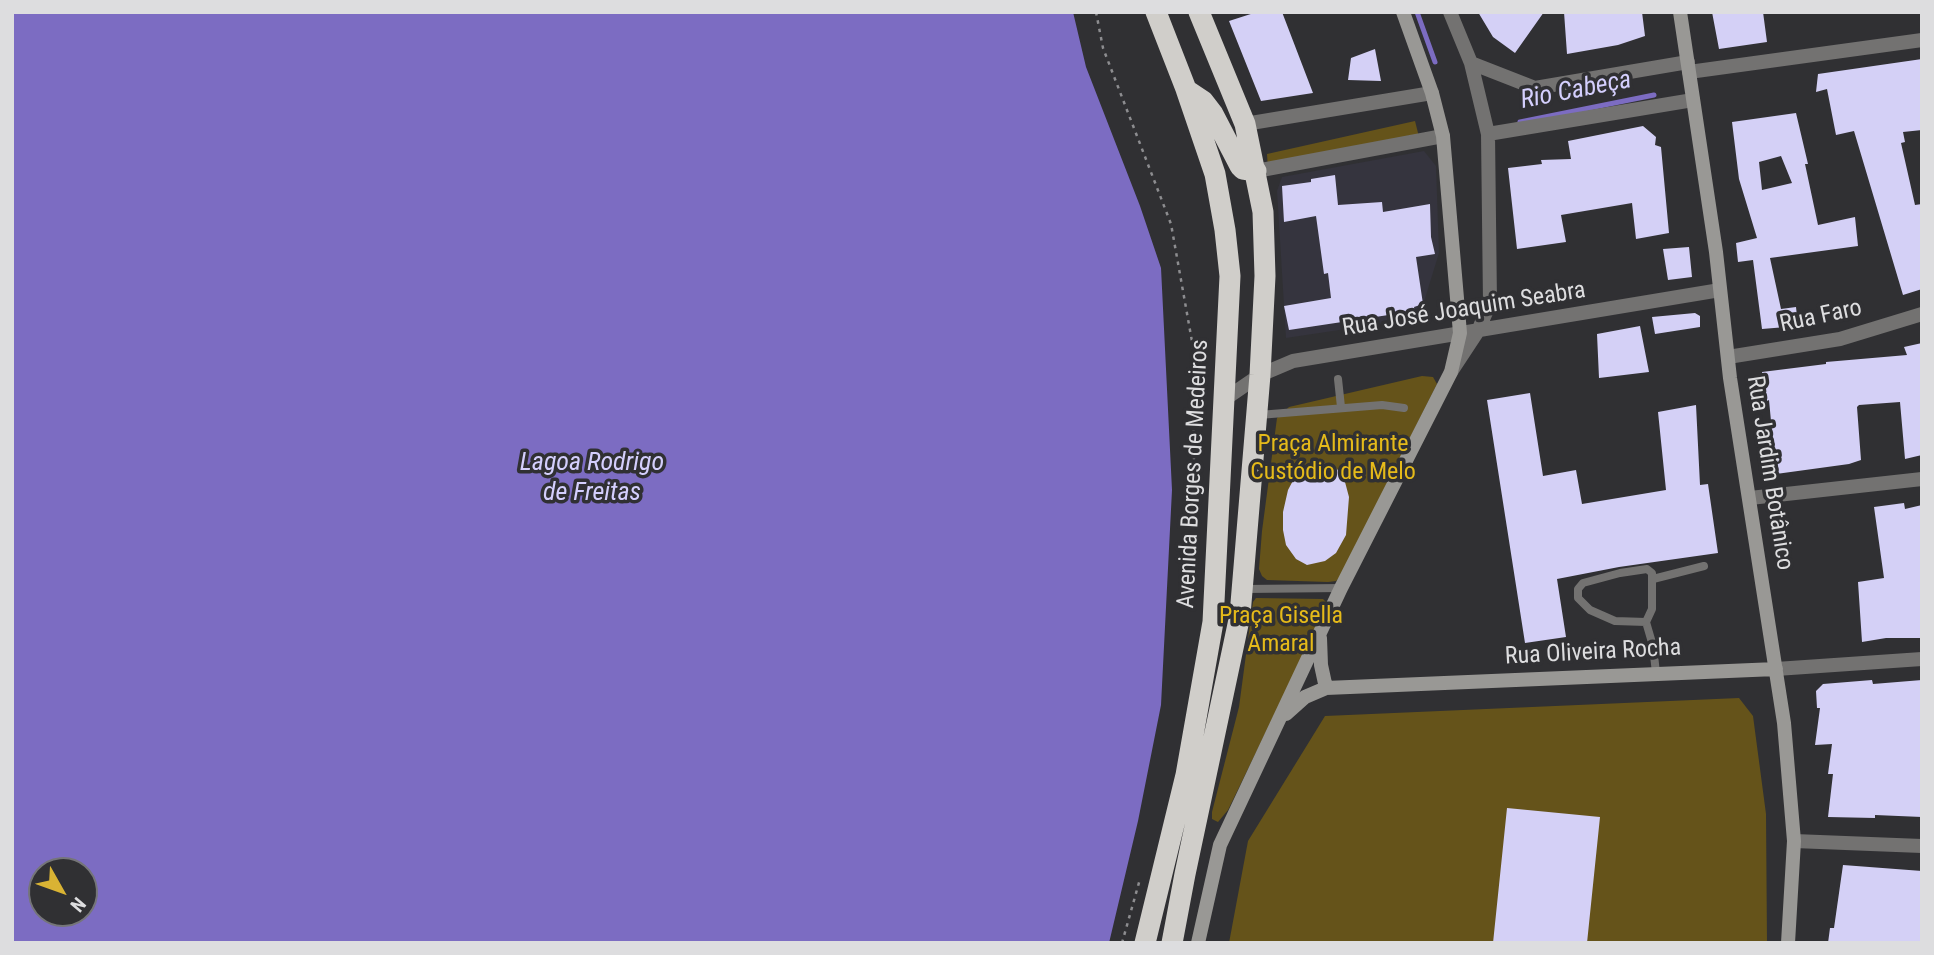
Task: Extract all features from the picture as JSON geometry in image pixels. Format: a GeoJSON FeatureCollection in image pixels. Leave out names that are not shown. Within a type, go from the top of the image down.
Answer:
{"type":"FeatureCollection","features":[{"type":"Feature","properties":{"kind":"highway","name":"Avenida Borges de Medeiros"},"geometry":{"type":"LineString","coordinates":[[1145,943],[1186,775],[1213,622],[1230,276],[1215,174],[1156,12]]}},
{"type":"Feature","properties":{"kind":"highway"},"geometry":{"type":"LineString","coordinates":[[1172,943],[1240,615],[1260,375],[1265,263],[1263,212],[1245,124],[1199,12]]}},
{"type":"Feature","properties":{"kind":"highway"},"geometry":{"type":"LineString","coordinates":[[1186,89],[1213,114],[1240,166],[1256,171]]}},
{"type":"Feature","properties":{"kind":"street"},"geometry":{"type":"LineString","coordinates":[[1403,12],[1432,93],[1443,136],[1460,333],[1451,372]]}},
{"type":"Feature","properties":{"kind":"street"},"geometry":{"type":"LineString","coordinates":[[1198,943],[1220,845],[1340,588],[1451,372],[1478,331],[1490,303],[1488,134],[1471,63],[1450,12]]}},
{"type":"Feature","properties":{"kind":"street","name":"Rua Jardim Botânico"},"geometry":{"type":"LineString","coordinates":[[1680,12],[1728,357],[1786,736],[1794,841],[1788,943]]}},
{"type":"Feature","properties":{"kind":"street"},"geometry":{"type":"LineString","coordinates":[[1471,63],[1535,88],[1922,40]]}},
{"type":"Feature","properties":{"kind":"street"},"geometry":{"type":"LineString","coordinates":[[1245,124],[1432,93]]}},
{"type":"Feature","properties":{"kind":"street"},"geometry":{"type":"LineString","coordinates":[[1488,134],[1693,100]]}},
{"type":"Feature","properties":{"kind":"street"},"geometry":{"type":"LineString","coordinates":[[1256,171],[1443,136]]}},
{"type":"Feature","properties":{"kind":"street","name":"Rua José Joaquim Seabra"},"geometry":{"type":"LineString","coordinates":[[1224,399],[1260,375],[1293,361],[1720,290]]}},
{"type":"Feature","properties":{"kind":"street","name":"Rua Faro"},"geometry":{"type":"LineString","coordinates":[[1728,357],[1840,339],[1922,314]]}},
{"type":"Feature","properties":{"kind":"street"},"geometry":{"type":"LineString","coordinates":[[1750,498],[1922,479]]}},
{"type":"Feature","properties":{"kind":"street"},"geometry":{"type":"LineString","coordinates":[[1320,634],[1321,665],[1326,688]]}},
{"type":"Feature","properties":{"kind":"street","name":"Rua Oliveira Rocha"},"geometry":{"type":"LineString","coordinates":[[1278,722],[1306,697],[1326,688],[1776,669],[1922,659]]}},
{"type":"Feature","properties":{"kind":"street"},"geometry":{"type":"LineString","coordinates":[[1794,841],[1922,846]]}},
{"type":"Feature","properties":{"kind":"lane"},"geometry":{"type":"LineString","coordinates":[[1338,379],[1341,407]]}},
{"type":"Feature","properties":{"kind":"lane"},"geometry":{"type":"LineString","coordinates":[[1256,415],[1382,405],[1404,408]]}},
{"type":"Feature","properties":{"kind":"lane"},"geometry":{"type":"LineString","coordinates":[[1653,579],[1704,566]]}},
{"type":"Feature","properties":{"kind":"lane"},"geometry":{"type":"LineString","coordinates":[[1646,622],[1615,621],[1590,610],[1578,598],[1578,589],[1589,581],[1647,569],[1652,573],[1652,609],[1646,622],[1653,646],[1656,673]]}},
{"type":"Feature","properties":{"kind":"lane"},"geometry":{"type":"LineString","coordinates":[[1242,589],[1340,588]]}},
{"type":"Feature","properties":{"kind":"path"},"geometry":{"type":"LineString","coordinates":[[1096,12],[1103,48],[1171,223],[1193,347],[1195,583]]}},
{"type":"Feature","properties":{"kind":"path"},"geometry":{"type":"LineString","coordinates":[[1122,943],[1140,880]]}},
{"type":"Feature","properties":{"kind":"shaded area"},"geometry":{"type":"Polygon","coordinates":[[[1424,151],[1436,166],[1439,253],[1419,318],[1286,338],[1277,191],[1282,177],[1424,151]]]}},
{"type":"Feature","properties":{"kind":"green space"},"geometry":{"type":"Polygon","coordinates":[[[1415,121],[1420,141],[1268,169],[1267,154],[1415,121]]]}},
{"type":"Feature","properties":{"kind":"green space","name":"Praça Almirante Custódio de Melo"},"geometry":{"type":"Polygon","coordinates":[[[1422,376],[1433,377],[1437,384],[1341,576],[1336,581],[1328,582],[1267,580],[1259,569],[1277,418],[1289,407],[1422,376]]]}},
{"type":"Feature","properties":{"kind":"green space","name":"Praça Gisella Amaral"},"geometry":{"type":"Polygon","coordinates":[[[1256,598],[1323,599],[1328,604],[1228,810],[1218,822],[1212,819],[1212,812],[1239,707],[1253,602],[1256,598]]]}},
{"type":"Feature","properties":{"kind":"green space"},"geometry":{"type":"Polygon","coordinates":[[[1739,698],[1753,716],[1766,814],[1767,943],[1229,943],[1248,841],[1325,716],[1739,698]]]}},
{"type":"Feature","properties":{"kind":"water","name":"Lagoa Rodrigo de Freitas"},"geometry":{"type":"Polygon","coordinates":[[[12,12],[1073,12],[1086,67],[1161,268],[1172,490],[1161,705],[1138,821],[1109,943],[12,943],[12,12]]]}},
{"type":"Feature","properties":{"kind":"building"},"geometry":{"type":"Polygon","coordinates":[[[1257,12],[1282,12],[1313,93],[1261,101],[1229,21],[1257,12]]]}},
{"type":"Feature","properties":{"kind":"building"},"geometry":{"type":"Polygon","coordinates":[[[1478,12],[1544,12],[1515,53],[1493,37],[1478,12]]]}},
{"type":"Feature","properties":{"kind":"building"},"geometry":{"type":"Polygon","coordinates":[[[1564,12],[1642,12],[1645,36],[1618,45],[1567,54],[1564,12]]]}},
{"type":"Feature","properties":{"kind":"building"},"geometry":{"type":"Polygon","coordinates":[[[1712,12],[1763,12],[1767,42],[1719,49],[1712,12]]]}},
{"type":"Feature","properties":{"kind":"building"},"geometry":{"type":"Polygon","coordinates":[[[1375,49],[1381,81],[1348,80],[1351,58],[1375,49]]]}},
{"type":"Feature","properties":{"kind":"building"},"geometry":{"type":"Polygon","coordinates":[[[1922,59],[1922,130],[1903,132],[1905,142],[1901,143],[1915,205],[1922,204],[1922,289],[1903,295],[1854,131],[1836,135],[1827,89],[1816,92],[1818,74],[1922,59]]]}},
{"type":"Feature","properties":{"kind":"building"},"geometry":{"type":"Polygon","coordinates":[[[1796,113],[1818,225],[1855,217],[1858,246],[1770,258],[1781,309],[1796,307],[1798,326],[1762,329],[1753,260],[1738,262],[1736,243],[1757,238],[1739,179],[1732,122],[1796,113]],[[1781,156],[1759,162],[1762,190],[1792,183],[1781,156]]]}},
{"type":"Feature","properties":{"kind":"building"},"geometry":{"type":"Polygon","coordinates":[[[1643,126],[1656,137],[1655,145],[1661,147],[1669,233],[1636,239],[1632,203],[1561,215],[1566,242],[1517,249],[1508,168],[1542,164],[1541,160],[1571,159],[1568,141],[1643,126]]]}},
{"type":"Feature","properties":{"kind":"building"},"geometry":{"type":"Polygon","coordinates":[[[1335,175],[1338,205],[1382,202],[1383,212],[1430,204],[1431,237],[1435,254],[1416,257],[1423,304],[1414,307],[1415,311],[1289,330],[1284,306],[1331,298],[1328,273],[1324,274],[1316,216],[1284,222],[1282,186],[1335,175]]]}},
{"type":"Feature","properties":{"kind":"building"},"geometry":{"type":"Polygon","coordinates":[[[1689,247],[1692,277],[1668,280],[1663,249],[1689,247]]]}},
{"type":"Feature","properties":{"kind":"building"},"geometry":{"type":"Polygon","coordinates":[[[1695,313],[1700,316],[1700,327],[1655,334],[1652,317],[1695,313]]]}},
{"type":"Feature","properties":{"kind":"building"},"geometry":{"type":"Polygon","coordinates":[[[1640,326],[1649,372],[1599,378],[1597,334],[1640,326]]]}},
{"type":"Feature","properties":{"kind":"building"},"geometry":{"type":"Polygon","coordinates":[[[1922,343],[1922,455],[1905,459],[1900,402],[1859,405],[1861,460],[1776,474],[1769,400],[1767,401],[1762,372],[1826,362],[1907,355],[1904,347],[1922,343]]]}},
{"type":"Feature","properties":{"kind":"building"},"geometry":{"type":"Polygon","coordinates":[[[1530,393],[1543,476],[1576,470],[1582,504],[1666,490],[1658,412],[1696,405],[1700,485],[1708,484],[1718,553],[1557,579],[1566,637],[1525,643],[1487,400],[1530,393]]]}},
{"type":"Feature","properties":{"kind":"building"},"geometry":{"type":"Polygon","coordinates":[[[1323,463],[1337,469],[1345,482],[1349,497],[1346,535],[1336,553],[1325,561],[1307,565],[1296,559],[1286,545],[1283,512],[1288,490],[1297,473],[1307,466],[1323,463]]]}},
{"type":"Feature","properties":{"kind":"building"},"geometry":{"type":"Polygon","coordinates":[[[1904,503],[1905,509],[1922,505],[1922,638],[1886,638],[1862,642],[1858,582],[1884,578],[1874,507],[1904,503]]]}},
{"type":"Feature","properties":{"kind":"building"},"geometry":{"type":"Polygon","coordinates":[[[1872,680],[1873,684],[1922,680],[1922,817],[1828,817],[1833,774],[1828,774],[1832,744],[1815,745],[1820,708],[1817,708],[1816,691],[1823,684],[1872,680]]]}},
{"type":"Feature","properties":{"kind":"building"},"geometry":{"type":"Polygon","coordinates":[[[1507,808],[1600,817],[1587,943],[1493,943],[1507,808]]]}},
{"type":"Feature","properties":{"kind":"building"},"geometry":{"type":"Polygon","coordinates":[[[1843,865],[1922,871],[1922,938],[1919,943],[1828,943],[1830,928],[1834,928],[1843,865]]]}},
{"type":"Feature","properties":{"kind":"waterway"},"geometry":{"type":"LineString","coordinates":[[1417,12],[1435,62]]}},
{"type":"Feature","properties":{"kind":"waterway","name":"Rio Cabeça"},"geometry":{"type":"LineString","coordinates":[[1520,122],[1654,95]]}}]}
